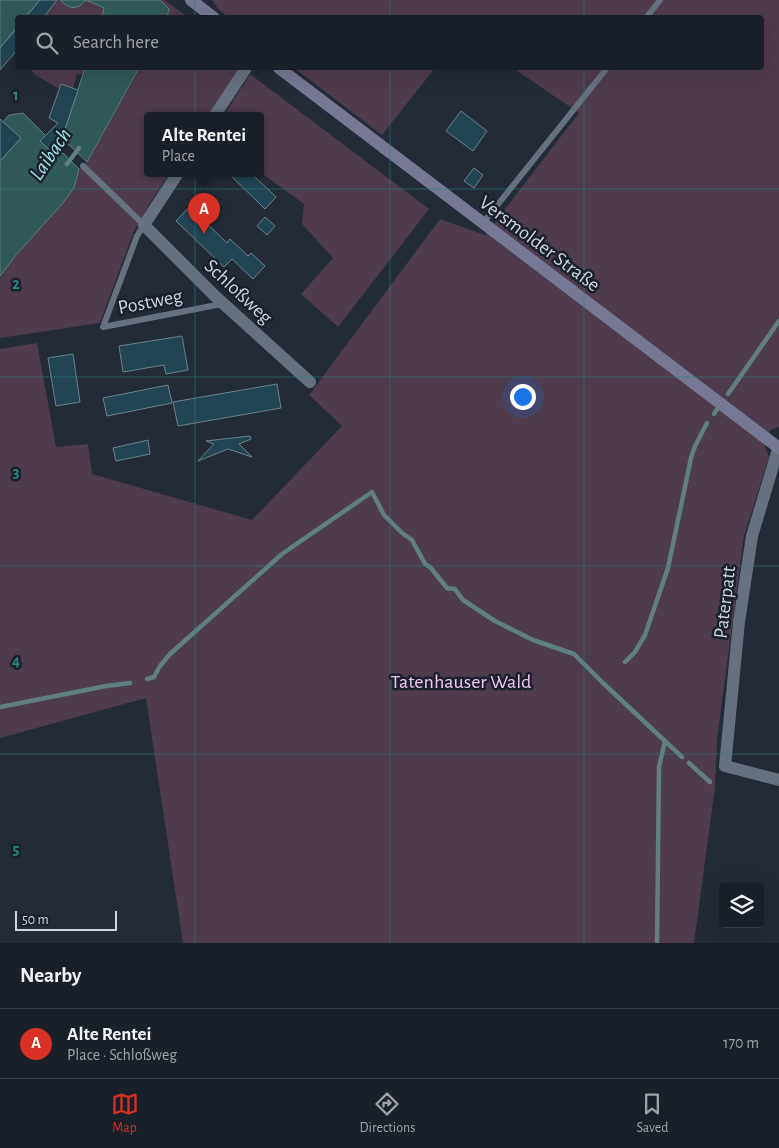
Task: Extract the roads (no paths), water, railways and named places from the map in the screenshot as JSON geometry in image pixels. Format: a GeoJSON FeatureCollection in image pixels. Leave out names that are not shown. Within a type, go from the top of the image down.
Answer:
{"type":"FeatureCollection","features":[{"type":"Feature","properties":{"kind":"main road"},"geometry":{"type":"LineString","coordinates":[[197,2],[211,15]]}},
{"type":"Feature","properties":{"kind":"main road","name":"Versmolder Straße"},"geometry":{"type":"LineString","coordinates":[[282,70],[779,447]]}},
{"type":"Feature","properties":{"kind":"street"},"geometry":{"type":"LineString","coordinates":[[217,112],[245,70]]}},
{"type":"Feature","properties":{"kind":"street"},"geometry":{"type":"LineString","coordinates":[[144,225],[175,177]]}},
{"type":"Feature","properties":{"kind":"street","name":"Schloßweg"},"geometry":{"type":"LineString","coordinates":[[144,225],[223,304],[310,382]]}},
{"type":"Feature","properties":{"kind":"street","name":"Paterpatt"},"geometry":{"type":"LineString","coordinates":[[779,447],[752,536],[739,622],[725,766],[779,780]]}},
{"type":"Feature","properties":{"kind":"lane"},"geometry":{"type":"LineString","coordinates":[[648,15],[660,0]]}},
{"type":"Feature","properties":{"kind":"lane"},"geometry":{"type":"LineString","coordinates":[[483,223],[605,70]]}},
{"type":"Feature","properties":{"kind":"lane","name":"Schloßweg"},"geometry":{"type":"LineString","coordinates":[[83,166],[144,225]]}},
{"type":"Feature","properties":{"kind":"lane","name":"Postweg"},"geometry":{"type":"LineString","coordinates":[[144,225],[136,236],[103,327],[223,304]]}},
{"type":"Feature","properties":{"kind":"water"},"geometry":{"type":"Polygon","coordinates":[[[0,0],[40,0],[27,15],[15,15],[15,29],[0,48],[0,0]]]}},
{"type":"Feature","properties":{"kind":"water"},"geometry":{"type":"Polygon","coordinates":[[[60,0],[86,0],[83,4],[73,8],[60,0]]]}},
{"type":"Feature","properties":{"kind":"water"},"geometry":{"type":"Polygon","coordinates":[[[86,0],[160,0],[169,9],[168,15],[102,15],[104,8],[86,0]]]}},
{"type":"Feature","properties":{"kind":"water"},"geometry":{"type":"Polygon","coordinates":[[[84,70],[138,70],[87,162],[67,143],[65,129],[84,70]]]}},
{"type":"Feature","properties":{"kind":"water"},"geometry":{"type":"Polygon","coordinates":[[[23,113],[46,136],[41,142],[54,155],[60,150],[79,169],[74,188],[0,276],[0,161],[21,138],[3,122],[9,115],[23,113]]]}},
{"type":"Feature","properties":{"kind":"waterway","name":"Laibach"},"geometry":{"type":"LineString","coordinates":[[67,164],[79,148]]}},
{"type":"Feature","properties":{"kind":"waterway"},"geometry":{"type":"LineString","coordinates":[[728,394],[779,321]]}},
{"type":"Feature","properties":{"kind":"waterway"},"geometry":{"type":"LineString","coordinates":[[714,414],[718,408]]}},
{"type":"Feature","properties":{"kind":"waterway"},"geometry":{"type":"LineString","coordinates":[[625,662],[635,652],[645,635],[668,568],[691,458],[707,423]]}},
{"type":"Feature","properties":{"kind":"waterway"},"geometry":{"type":"LineString","coordinates":[[147,679],[154,677],[170,654],[282,554],[372,492],[384,515],[412,540],[425,564],[430,567],[447,588],[455,589],[463,600],[495,621],[533,640],[574,654],[682,757]]}},
{"type":"Feature","properties":{"kind":"waterway"},"geometry":{"type":"LineString","coordinates":[[0,707],[130,683]]}},
{"type":"Feature","properties":{"kind":"waterway"},"geometry":{"type":"LineString","coordinates":[[657,943],[659,767],[665,741]]}},
{"type":"Feature","properties":{"kind":"waterway"},"geometry":{"type":"LineString","coordinates":[[689,763],[710,782]]}},
{"type":"Feature","properties":{"kind":"place","name":"Alte Rentei"},"geometry":{"type":"Point","coordinates":[204,234]}},
{"type":"Feature","properties":{"kind":"park label","name":"Tatenhauser Wald"},"geometry":{"type":"Point","coordinates":[461,681]}}]}
